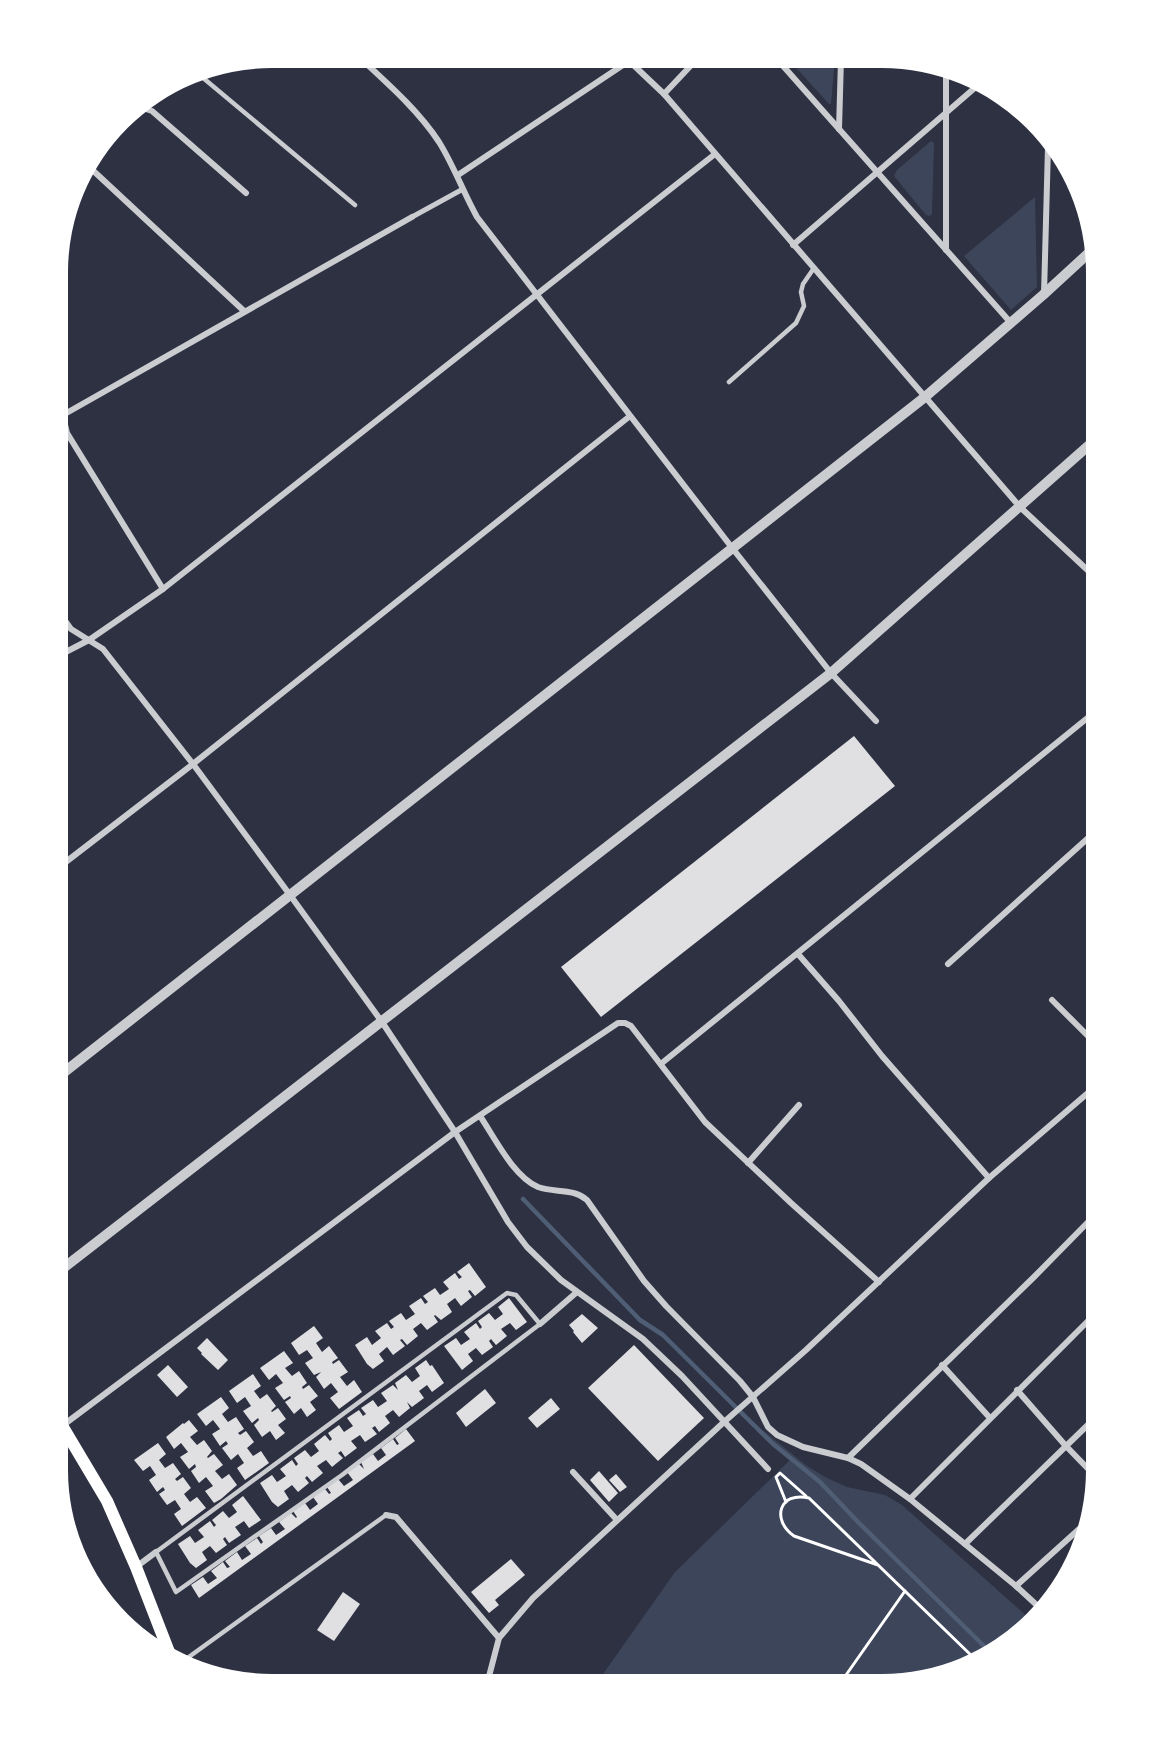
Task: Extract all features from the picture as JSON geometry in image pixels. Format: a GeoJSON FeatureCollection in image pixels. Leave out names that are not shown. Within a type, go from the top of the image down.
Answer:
{"type":"FeatureCollection","features":[{"type":"Feature","properties":{"kind":"main road"},"geometry":{"type":"LineString","coordinates":[[68,1438],[107,1501],[166,1645]]}},
{"type":"Feature","properties":{"kind":"street"},"geometry":{"type":"LineString","coordinates":[[370,68],[420,118],[438,140],[458,175],[477,217],[831,673],[876,721]]}},
{"type":"Feature","properties":{"kind":"street"},"geometry":{"type":"LineString","coordinates":[[458,175],[615,68]]}},
{"type":"Feature","properties":{"kind":"street"},"geometry":{"type":"LineString","coordinates":[[636,68],[664,94],[1020,507],[1086,568]]}},
{"type":"Feature","properties":{"kind":"street"},"geometry":{"type":"LineString","coordinates":[[664,94],[689,68]]}},
{"type":"Feature","properties":{"kind":"street"},"geometry":{"type":"LineString","coordinates":[[785,68],[1011,323]]}},
{"type":"Feature","properties":{"kind":"street"},"geometry":{"type":"LineString","coordinates":[[839,130],[841,68]]}},
{"type":"Feature","properties":{"kind":"street"},"geometry":{"type":"LineString","coordinates":[[946,78],[946,250]]}},
{"type":"Feature","properties":{"kind":"street"},"geometry":{"type":"LineString","coordinates":[[793,245],[973,89]]}},
{"type":"Feature","properties":{"kind":"street"},"geometry":{"type":"LineString","coordinates":[[148,110],[246,193]]}},
{"type":"Feature","properties":{"kind":"street"},"geometry":{"type":"LineString","coordinates":[[68,651],[89,640],[163,589],[714,154]]}},
{"type":"Feature","properties":{"kind":"street"},"geometry":{"type":"LineString","coordinates":[[1044,295],[1048,154]]}},
{"type":"Feature","properties":{"kind":"street"},"geometry":{"type":"LineString","coordinates":[[94,171],[244,311]]}},
{"type":"Feature","properties":{"kind":"street"},"geometry":{"type":"LineString","coordinates":[[68,411],[463,189]]}},
{"type":"Feature","properties":{"kind":"street"},"geometry":{"type":"LineString","coordinates":[[68,1069],[925,397],[1044,295],[1085,257]]}},
{"type":"Feature","properties":{"kind":"street"},"geometry":{"type":"LineString","coordinates":[[68,860],[193,764],[630,416]]}},
{"type":"Feature","properties":{"kind":"street"},"geometry":{"type":"LineString","coordinates":[[68,435],[163,589]]}},
{"type":"Feature","properties":{"kind":"street"},"geometry":{"type":"LineString","coordinates":[[68,1265],[831,673],[1086,448]]}},
{"type":"Feature","properties":{"kind":"street"},"geometry":{"type":"LineString","coordinates":[[68,625],[103,649],[193,764],[290,895],[382,1022],[455,1132],[520,1239],[544,1264],[577,1292],[643,1339],[682,1376],[768,1469]]}},
{"type":"Feature","properties":{"kind":"street"},"geometry":{"type":"LineString","coordinates":[[662,1063],[1086,719]]}},
{"type":"Feature","properties":{"kind":"street"},"geometry":{"type":"LineString","coordinates":[[948,964],[1086,840]]}},
{"type":"Feature","properties":{"kind":"street"},"geometry":{"type":"LineString","coordinates":[[798,954],[882,1056],[989,1178]]}},
{"type":"Feature","properties":{"kind":"street"},"geometry":{"type":"LineString","coordinates":[[1052,1000],[1085,1033]]}},
{"type":"Feature","properties":{"kind":"street"},"geometry":{"type":"LineString","coordinates":[[68,1417],[455,1132],[618,1023],[631,1026],[662,1063],[705,1122],[879,1282]]}},
{"type":"Feature","properties":{"kind":"street"},"geometry":{"type":"LineString","coordinates":[[490,1674],[499,1638],[533,1598],[879,1282],[989,1178],[1085,1095]]}},
{"type":"Feature","properties":{"kind":"street"},"geometry":{"type":"LineString","coordinates":[[748,1163],[799,1105]]}},
{"type":"Feature","properties":{"kind":"street"},"geometry":{"type":"LineString","coordinates":[[480,1116],[516,1171],[525,1179],[539,1187],[576,1193],[587,1200],[644,1281],[751,1399],[768,1427],[777,1435],[803,1447],[848,1458],[861,1464],[910,1499],[1035,1604]]}},
{"type":"Feature","properties":{"kind":"street"},"geometry":{"type":"LineString","coordinates":[[848,1458],[1085,1225]]}},
{"type":"Feature","properties":{"kind":"street"},"geometry":{"type":"LineString","coordinates":[[540,1324],[577,1292]]}},
{"type":"Feature","properties":{"kind":"street"},"geometry":{"type":"LineString","coordinates":[[910,1499],[1085,1324]]}},
{"type":"Feature","properties":{"kind":"street"},"geometry":{"type":"LineString","coordinates":[[942,1365],[990,1418]]}},
{"type":"Feature","properties":{"kind":"street"},"geometry":{"type":"LineString","coordinates":[[1017,1390],[1085,1466]]}},
{"type":"Feature","properties":{"kind":"street"},"geometry":{"type":"LineString","coordinates":[[965,1544],[1085,1427]]}},
{"type":"Feature","properties":{"kind":"street"},"geometry":{"type":"LineString","coordinates":[[573,1472],[617,1520]]}},
{"type":"Feature","properties":{"kind":"street"},"geometry":{"type":"LineString","coordinates":[[386,1515],[396,1517],[499,1638]]}},
{"type":"Feature","properties":{"kind":"street"},"geometry":{"type":"LineString","coordinates":[[1016,1586],[1076,1532]]}},
{"type":"Feature","properties":{"kind":"street"},"geometry":{"type":"LineString","coordinates":[[136,1567],[156,1552]]}},
{"type":"Feature","properties":{"kind":"lane"},"geometry":{"type":"LineString","coordinates":[[204,79],[355,205]]}},
{"type":"Feature","properties":{"kind":"lane"},"geometry":{"type":"LineString","coordinates":[[729,382],[796,323],[804,306],[801,292],[803,284],[814,268]]}},
{"type":"Feature","properties":{"kind":"lane"},"geometry":{"type":"LineString","coordinates":[[507,1293],[516,1295],[540,1324],[342,1475],[176,1592],[156,1552],[507,1293]]}},
{"type":"Feature","properties":{"kind":"lane"},"geometry":{"type":"LineString","coordinates":[[189,1657],[386,1515]]}},
{"type":"Feature","properties":{"kind":"path"},"geometry":{"type":"LineString","coordinates":[[786,1502],[776,1477],[780,1473],[809,1498],[970,1654]]}},
{"type":"Feature","properties":{"kind":"path"},"geometry":{"type":"LineString","coordinates":[[809,1498],[798,1496],[786,1502],[780,1515],[786,1530],[794,1536],[878,1565]]}},
{"type":"Feature","properties":{"kind":"path"},"geometry":{"type":"LineString","coordinates":[[847,1674],[905,1591]]}},
{"type":"Feature","properties":{"kind":"shaded area"},"geometry":{"type":"Polygon","coordinates":[[[796,68],[834,68],[831,104],[796,68]]]}},
{"type":"Feature","properties":{"kind":"shaded area"},"geometry":{"type":"Polygon","coordinates":[[[931,141],[934,143],[932,214],[929,216],[894,176],[897,170],[931,141]]]}},
{"type":"Feature","properties":{"kind":"shaded area"},"geometry":{"type":"Polygon","coordinates":[[[1035,197],[1037,287],[1011,310],[964,256],[1035,197]]]}},
{"type":"Feature","properties":{"kind":"shaded area"},"geometry":{"type":"Polygon","coordinates":[[[751,1421],[807,1466],[827,1478],[847,1487],[885,1495],[902,1505],[1026,1615],[984,1647],[960,1659],[908,1673],[603,1674],[675,1572],[791,1459],[751,1421]]]}},
{"type":"Feature","properties":{"kind":"building"},"geometry":{"type":"Polygon","coordinates":[[[854,736],[895,786],[601,1017],[561,967],[854,736]]]}},
{"type":"Feature","properties":{"kind":"building"},"geometry":{"type":"Polygon","coordinates":[[[469,1263],[486,1287],[475,1296],[470,1290],[468,1291],[472,1297],[461,1306],[455,1298],[447,1304],[452,1312],[441,1320],[435,1315],[438,1322],[427,1330],[421,1323],[413,1329],[418,1336],[407,1345],[402,1339],[400,1340],[405,1346],[393,1355],[387,1347],[379,1354],[384,1361],[373,1369],[367,1364],[355,1345],[367,1337],[372,1345],[381,1338],[375,1331],[387,1323],[391,1329],[394,1327],[389,1321],[401,1313],[406,1320],[415,1314],[409,1306],[421,1298],[425,1304],[428,1302],[423,1296],[435,1288],[440,1295],[449,1289],[443,1282],[455,1273],[459,1279],[462,1277],[457,1272],[469,1263]]]}},
{"type":"Feature","properties":{"kind":"building"},"geometry":{"type":"Polygon","coordinates":[[[509,1298],[527,1322],[516,1330],[510,1323],[501,1329],[507,1336],[496,1345],[491,1339],[489,1341],[493,1347],[482,1355],[476,1348],[468,1354],[473,1361],[462,1370],[444,1346],[456,1338],[461,1345],[470,1339],[464,1332],[476,1323],[480,1329],[482,1327],[478,1321],[489,1313],[495,1320],[503,1314],[498,1307],[509,1298]]]}},
{"type":"Feature","properties":{"kind":"building"},"geometry":{"type":"Polygon","coordinates":[[[582,1314],[598,1328],[582,1343],[569,1325],[582,1314]]]}},
{"type":"Feature","properties":{"kind":"building"},"geometry":{"type":"Polygon","coordinates":[[[314,1326],[323,1338],[316,1343],[322,1352],[329,1346],[338,1358],[332,1362],[333,1364],[339,1360],[348,1372],[340,1377],[347,1386],[354,1380],[362,1392],[339,1409],[330,1398],[338,1392],[331,1383],[324,1389],[316,1377],[321,1372],[314,1375],[305,1363],[313,1358],[307,1350],[299,1355],[291,1343],[314,1326]]]}},
{"type":"Feature","properties":{"kind":"building"},"geometry":{"type":"Polygon","coordinates":[[[207,1338],[228,1360],[218,1370],[197,1348],[207,1338]]]}},
{"type":"Feature","properties":{"kind":"building"},"geometry":{"type":"Polygon","coordinates":[[[634,1345],[704,1418],[658,1461],[588,1388],[634,1345]]]}},
{"type":"Feature","properties":{"kind":"building"},"geometry":{"type":"Polygon","coordinates":[[[284,1351],[293,1363],[285,1368],[292,1376],[299,1371],[307,1383],[302,1387],[303,1389],[309,1385],[318,1396],[310,1402],[316,1410],[307,1417],[301,1408],[294,1414],[285,1402],[291,1398],[290,1396],[284,1400],[275,1388],[283,1383],[276,1374],[269,1380],[260,1368],[284,1351]]]}},
{"type":"Feature","properties":{"kind":"building"},"geometry":{"type":"Polygon","coordinates":[[[426,1360],[444,1383],[432,1392],[427,1385],[419,1391],[424,1398],[412,1407],[407,1402],[410,1408],[399,1417],[393,1410],[385,1416],[390,1423],[379,1432],[375,1426],[372,1428],[377,1434],[365,1442],[360,1435],[351,1441],[357,1448],[345,1457],[341,1451],[338,1453],[343,1458],[332,1467],[326,1460],[317,1466],[323,1473],[312,1482],[307,1476],[305,1478],[309,1483],[298,1492],[292,1485],[284,1491],[289,1499],[278,1507],[272,1502],[260,1483],[272,1475],[277,1482],[286,1476],[280,1469],[292,1460],[296,1466],[298,1464],[294,1458],[305,1450],[311,1457],[319,1451],[314,1444],[325,1435],[330,1441],[332,1439],[328,1433],[339,1425],[344,1432],[353,1426],[347,1418],[359,1410],[363,1416],[366,1414],[361,1408],[373,1400],[378,1407],[387,1401],[381,1393],[393,1385],[398,1390],[395,1383],[406,1375],[412,1382],[420,1376],[415,1368],[426,1360]]]}},
{"type":"Feature","properties":{"kind":"building"},"geometry":{"type":"Polygon","coordinates":[[[168,1365],[188,1387],[177,1397],[157,1375],[168,1365]]]}},
{"type":"Feature","properties":{"kind":"building"},"geometry":{"type":"Polygon","coordinates":[[[253,1374],[261,1386],[254,1391],[260,1399],[267,1394],[276,1406],[271,1411],[278,1408],[286,1419],[278,1425],[285,1433],[276,1440],[270,1431],[262,1437],[254,1425],[259,1420],[258,1418],[252,1423],[243,1411],[251,1406],[245,1397],[237,1403],[229,1391],[253,1374]]]}},
{"type":"Feature","properties":{"kind":"building"},"geometry":{"type":"Polygon","coordinates":[[[485,1389],[496,1403],[466,1427],[456,1413],[485,1389]]]}},
{"type":"Feature","properties":{"kind":"building"},"geometry":{"type":"Polygon","coordinates":[[[221,1397],[229,1408],[222,1414],[228,1422],[236,1417],[244,1429],[238,1433],[240,1435],[246,1431],[254,1442],[247,1448],[253,1456],[261,1451],[269,1463],[245,1480],[237,1468],[244,1463],[238,1454],[231,1460],[222,1448],[228,1444],[226,1441],[220,1446],[212,1434],[220,1429],[213,1420],[206,1426],[197,1414],[221,1397]]]}},
{"type":"Feature","properties":{"kind":"building"},"geometry":{"type":"Polygon","coordinates":[[[551,1398],[560,1409],[537,1428],[528,1418],[551,1398]]]}},
{"type":"Feature","properties":{"kind":"building"},"geometry":{"type":"Polygon","coordinates":[[[189,1420],[198,1431],[190,1437],[197,1445],[204,1440],[212,1451],[207,1457],[214,1454],[223,1465],[215,1471],[222,1479],[229,1474],[237,1485],[214,1503],[205,1491],[213,1486],[206,1477],[199,1483],[191,1471],[196,1467],[195,1464],[189,1469],[180,1457],[188,1452],[181,1443],[174,1449],[166,1437],[189,1420]]]}},
{"type":"Feature","properties":{"kind":"building"},"geometry":{"type":"Polygon","coordinates":[[[406,1429],[415,1441],[199,1598],[191,1585],[203,1577],[208,1584],[217,1578],[211,1571],[223,1562],[227,1568],[230,1567],[225,1561],[237,1552],[242,1560],[251,1554],[245,1546],[257,1538],[261,1544],[263,1542],[259,1536],[271,1528],[276,1535],[285,1529],[279,1522],[291,1513],[296,1518],[293,1511],[305,1503],[310,1510],[318,1504],[313,1497],[325,1489],[329,1494],[331,1493],[327,1487],[338,1479],[344,1486],[353,1480],[347,1472],[359,1464],[364,1469],[361,1462],[373,1454],[378,1461],[386,1455],[381,1448],[393,1439],[397,1445],[399,1444],[395,1438],[406,1429]]]}},
{"type":"Feature","properties":{"kind":"building"},"geometry":{"type":"Polygon","coordinates":[[[158,1443],[166,1454],[159,1460],[165,1468],[173,1463],[181,1474],[175,1479],[177,1481],[183,1477],[191,1488],[184,1494],[190,1502],[197,1497],[206,1508],[182,1526],[174,1514],[181,1509],[175,1500],[167,1505],[159,1494],[165,1490],[163,1487],[157,1492],[149,1480],[156,1475],[150,1466],[143,1471],[134,1460],[158,1443]]]}},
{"type":"Feature","properties":{"kind":"building"},"geometry":{"type":"Polygon","coordinates":[[[599,1471],[618,1493],[609,1502],[590,1480],[599,1471]]]}},
{"type":"Feature","properties":{"kind":"building"},"geometry":{"type":"Polygon","coordinates":[[[616,1474],[627,1487],[620,1492],[609,1480],[616,1474]]]}},
{"type":"Feature","properties":{"kind":"building"},"geometry":{"type":"Polygon","coordinates":[[[243,1496],[261,1520],[249,1528],[244,1521],[235,1527],[241,1535],[229,1543],[225,1537],[223,1539],[227,1545],[216,1553],[210,1546],[202,1552],[207,1560],[196,1568],[178,1544],[190,1536],[195,1543],[204,1537],[198,1530],[210,1521],[214,1527],[216,1525],[212,1520],[223,1511],[229,1518],[237,1512],[232,1505],[243,1496]]]}},
{"type":"Feature","properties":{"kind":"building"},"geometry":{"type":"Polygon","coordinates":[[[511,1559],[525,1575],[495,1600],[499,1605],[489,1613],[471,1592],[511,1559]]]}},
{"type":"Feature","properties":{"kind":"building"},"geometry":{"type":"Polygon","coordinates":[[[343,1592],[360,1604],[334,1641],[317,1630],[343,1592]]]}},
{"type":"Feature","properties":{"kind":"waterway"},"geometry":{"type":"LineString","coordinates":[[523,1199],[640,1320],[663,1335],[773,1444],[820,1482],[985,1647]]}}]}
